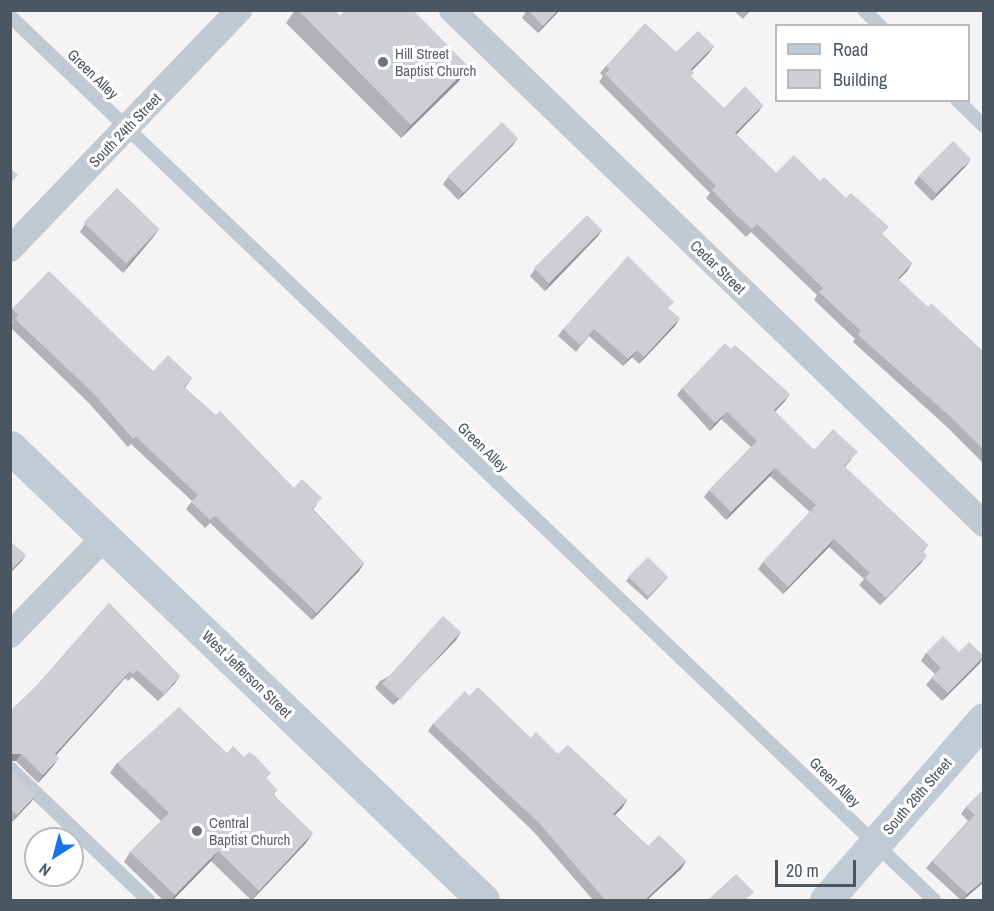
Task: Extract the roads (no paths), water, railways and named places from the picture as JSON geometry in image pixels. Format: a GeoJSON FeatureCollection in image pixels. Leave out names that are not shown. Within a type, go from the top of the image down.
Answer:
{"type":"FeatureCollection","features":[{"type":"Feature","properties":{"kind":"street","name":"South 24th Street"},"geometry":{"type":"LineString","coordinates":[[10,249],[239,10]]}},
{"type":"Feature","properties":{"kind":"street","name":"Cedar Street"},"geometry":{"type":"LineString","coordinates":[[452,10],[984,524]]}},
{"type":"Feature","properties":{"kind":"street","name":"West Jefferson Street"},"geometry":{"type":"LineString","coordinates":[[10,447],[483,900]]}},
{"type":"Feature","properties":{"kind":"street"},"geometry":{"type":"LineString","coordinates":[[10,635],[104,538]]}},
{"type":"Feature","properties":{"kind":"street","name":"South 26th Street"},"geometry":{"type":"LineString","coordinates":[[826,900],[984,719]]}},
{"type":"Feature","properties":{"kind":"lane"},"geometry":{"type":"LineString","coordinates":[[864,10],[878,24]]}},
{"type":"Feature","properties":{"kind":"lane","name":"Green Alley"},"geometry":{"type":"LineString","coordinates":[[10,16],[934,900]]}},
{"type":"Feature","properties":{"kind":"lane"},"geometry":{"type":"LineString","coordinates":[[959,102],[984,126]]}},
{"type":"Feature","properties":{"kind":"lane"},"geometry":{"type":"LineString","coordinates":[[10,768],[148,900]]}},
{"type":"Feature","properties":{"kind":"place","name":"Hill Street Baptist Church"},"geometry":{"type":"Point","coordinates":[383,62]}},
{"type":"Feature","properties":{"kind":"place","name":"Central Baptist Church"},"geometry":{"type":"Point","coordinates":[197,831]}}]}
